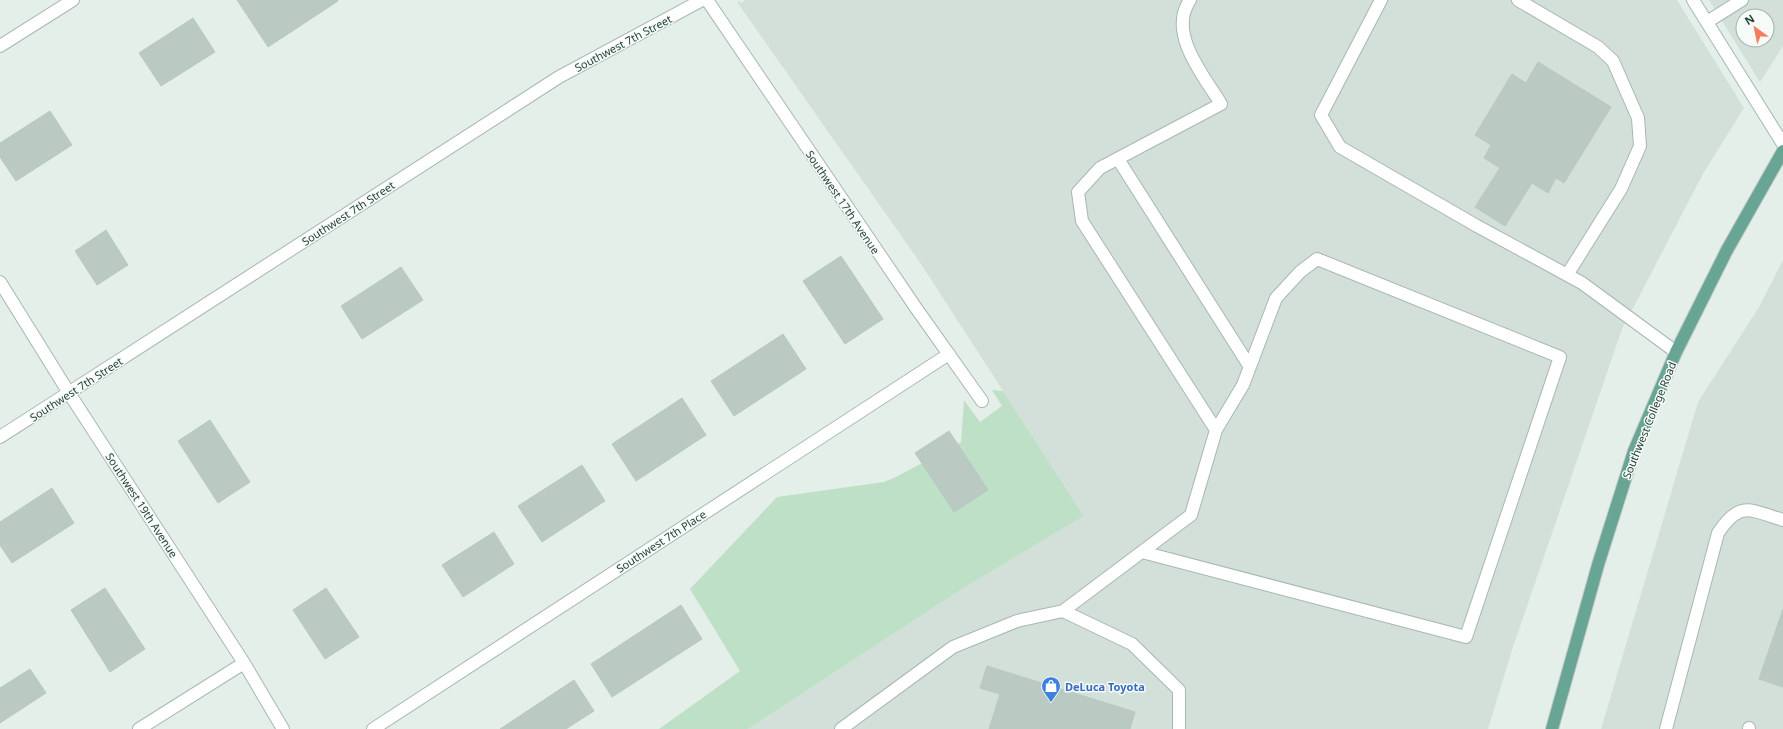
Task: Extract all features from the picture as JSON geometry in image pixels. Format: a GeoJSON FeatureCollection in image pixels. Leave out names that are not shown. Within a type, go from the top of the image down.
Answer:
{"type":"FeatureCollection","features":[{"type":"Feature","properties":{"kind":"main road","name":"Southwest College Road"},"geometry":{"type":"LineString","coordinates":[[1552,729],[1598,565],[1634,451],[1676,352],[1727,250],[1783,151]]}},
{"type":"Feature","properties":{"kind":"street"},"geometry":{"type":"LineString","coordinates":[[0,46],[73,0]]}},
{"type":"Feature","properties":{"kind":"street","name":"Southwest 7th Street"},"geometry":{"type":"LineString","coordinates":[[0,437],[69,394],[559,77],[702,0]]}},
{"type":"Feature","properties":{"kind":"street","name":"Southwest 17th Avenue"},"geometry":{"type":"LineString","coordinates":[[707,0],[916,308],[982,401]]}},
{"type":"Feature","properties":{"kind":"street"},"geometry":{"type":"LineString","coordinates":[[1190,0],[1185,7],[1182,32],[1190,52],[1221,104],[1100,168],[1078,192],[1082,221],[1216,430]]}},
{"type":"Feature","properties":{"kind":"street"},"geometry":{"type":"LineString","coordinates":[[1381,0],[1321,115],[1340,147],[1477,226],[1582,283],[1676,352]]}},
{"type":"Feature","properties":{"kind":"street"},"geometry":{"type":"LineString","coordinates":[[1518,0],[1598,47],[1613,61],[1638,118],[1640,146],[1621,189],[1567,275]]}},
{"type":"Feature","properties":{"kind":"street"},"geometry":{"type":"LineString","coordinates":[[1693,0],[1783,144]]}},
{"type":"Feature","properties":{"kind":"street"},"geometry":{"type":"LineString","coordinates":[[1707,22],[1742,0]]}},
{"type":"Feature","properties":{"kind":"street"},"geometry":{"type":"LineString","coordinates":[[1118,159],[1250,367]]}},
{"type":"Feature","properties":{"kind":"street"},"geometry":{"type":"LineString","coordinates":[[841,729],[953,647],[1017,621],[1063,611],[1191,515],[1216,430],[1243,385],[1276,298],[1300,272],[1318,259],[1560,357],[1466,637],[1142,552]]}},
{"type":"Feature","properties":{"kind":"street","name":"Southwest 19th Avenue"},"geometry":{"type":"LineString","coordinates":[[0,282],[69,394],[244,663],[283,729]]}},
{"type":"Feature","properties":{"kind":"street","name":"Southwest 7th Place"},"geometry":{"type":"LineString","coordinates":[[373,729],[949,354]]}},
{"type":"Feature","properties":{"kind":"street"},"geometry":{"type":"LineString","coordinates":[[1666,729],[1718,533],[1726,521],[1736,512],[1746,509],[1783,520]]}},
{"type":"Feature","properties":{"kind":"street"},"geometry":{"type":"LineString","coordinates":[[1063,611],[1132,644],[1179,690],[1179,729]]}},
{"type":"Feature","properties":{"kind":"street"},"geometry":{"type":"LineString","coordinates":[[139,729],[244,663]]}},
{"type":"Feature","properties":{"kind":"shaded area"},"geometry":{"type":"Polygon","coordinates":[[[746,0],[1677,0],[1744,108],[1704,172],[1622,329],[1512,650],[1488,729],[748,729],[965,587],[1084,516],[921,264],[737,2],[739,1],[741,3],[746,0]]]}},
{"type":"Feature","properties":{"kind":"shaded area"},"geometry":{"type":"Polygon","coordinates":[[[1709,0],[1783,0],[1783,46],[1760,82],[1739,48],[1775,48],[1775,8],[1735,8],[1735,42],[1709,0]]]}},
{"type":"Feature","properties":{"kind":"shaded area"},"geometry":{"type":"Polygon","coordinates":[[[1783,260],[1783,729],[1601,729],[1698,402],[1759,307],[1783,260]]]}},
{"type":"Feature","properties":{"kind":"green space"},"geometry":{"type":"Polygon","coordinates":[[[992,390],[1003,391],[1084,516],[965,587],[748,729],[659,729],[740,671],[690,589],[777,497],[884,482],[896,477],[961,442],[964,400],[980,422],[1002,406],[992,390]]]}},
{"type":"Feature","properties":{"kind":"building"},"geometry":{"type":"Polygon","coordinates":[[[237,0],[337,0],[338,1],[268,47],[237,0]]]}},
{"type":"Feature","properties":{"kind":"building"},"geometry":{"type":"Polygon","coordinates":[[[193,18],[215,52],[161,86],[139,53],[193,18]]]}},
{"type":"Feature","properties":{"kind":"building"},"geometry":{"type":"Polygon","coordinates":[[[1538,62],[1611,107],[1564,183],[1556,178],[1548,193],[1532,183],[1505,226],[1475,207],[1500,168],[1484,158],[1491,145],[1475,135],[1512,74],[1526,83],[1538,62]]]}},
{"type":"Feature","properties":{"kind":"building"},"geometry":{"type":"Polygon","coordinates":[[[50,111],[72,145],[16,181],[0,157],[0,143],[50,111]]]}},
{"type":"Feature","properties":{"kind":"building"},"geometry":{"type":"Polygon","coordinates":[[[106,230],[128,265],[97,285],[75,251],[106,230]]]}},
{"type":"Feature","properties":{"kind":"building"},"geometry":{"type":"Polygon","coordinates":[[[841,256],[883,319],[845,344],[803,281],[841,256]]]}},
{"type":"Feature","properties":{"kind":"building"},"geometry":{"type":"Polygon","coordinates":[[[401,267],[423,300],[362,339],[341,306],[401,267]]]}},
{"type":"Feature","properties":{"kind":"building"},"geometry":{"type":"Polygon","coordinates":[[[783,334],[806,369],[734,416],[711,381],[783,334]]]}},
{"type":"Feature","properties":{"kind":"building"},"geometry":{"type":"Polygon","coordinates":[[[682,398],[706,435],[636,481],[612,444],[682,398]]]}},
{"type":"Feature","properties":{"kind":"building"},"geometry":{"type":"Polygon","coordinates":[[[210,420],[250,482],[218,503],[178,441],[210,420]]]}},
{"type":"Feature","properties":{"kind":"building"},"geometry":{"type":"Polygon","coordinates":[[[949,431],[988,490],[954,512],[915,453],[949,431]]]}},
{"type":"Feature","properties":{"kind":"building"},"geometry":{"type":"Polygon","coordinates":[[[582,465],[605,501],[542,542],[518,506],[582,465]]]}},
{"type":"Feature","properties":{"kind":"building"},"geometry":{"type":"Polygon","coordinates":[[[52,488],[74,523],[12,563],[0,545],[0,522],[52,488]]]}},
{"type":"Feature","properties":{"kind":"building"},"geometry":{"type":"Polygon","coordinates":[[[494,532],[514,564],[463,597],[442,565],[494,532]]]}},
{"type":"Feature","properties":{"kind":"building"},"geometry":{"type":"Polygon","coordinates":[[[105,588],[145,649],[110,672],[71,610],[105,588]]]}},
{"type":"Feature","properties":{"kind":"building"},"geometry":{"type":"Polygon","coordinates":[[[326,588],[359,637],[325,659],[293,610],[326,588]]]}},
{"type":"Feature","properties":{"kind":"building"},"geometry":{"type":"Polygon","coordinates":[[[681,605],[702,639],[612,697],[591,664],[681,605]]]}},
{"type":"Feature","properties":{"kind":"building"},"geometry":{"type":"Polygon","coordinates":[[[1783,609],[1783,687],[1759,679],[1783,609]]]}},
{"type":"Feature","properties":{"kind":"building","name":"DeLuca Toyota"},"geometry":{"type":"Polygon","coordinates":[[[987,666],[1135,712],[1130,729],[989,729],[1000,694],[980,688],[987,666]]]}},
{"type":"Feature","properties":{"kind":"building"},"geometry":{"type":"Polygon","coordinates":[[[30,669],[46,693],[0,723],[0,688],[30,669]]]}},
{"type":"Feature","properties":{"kind":"building"},"geometry":{"type":"Polygon","coordinates":[[[574,680],[594,711],[566,729],[500,729],[574,680]]]}},
{"type":"Feature","properties":{"kind":"place","name":"DeLuca Toyota"},"geometry":{"type":"Point","coordinates":[1051,703]}}]}
